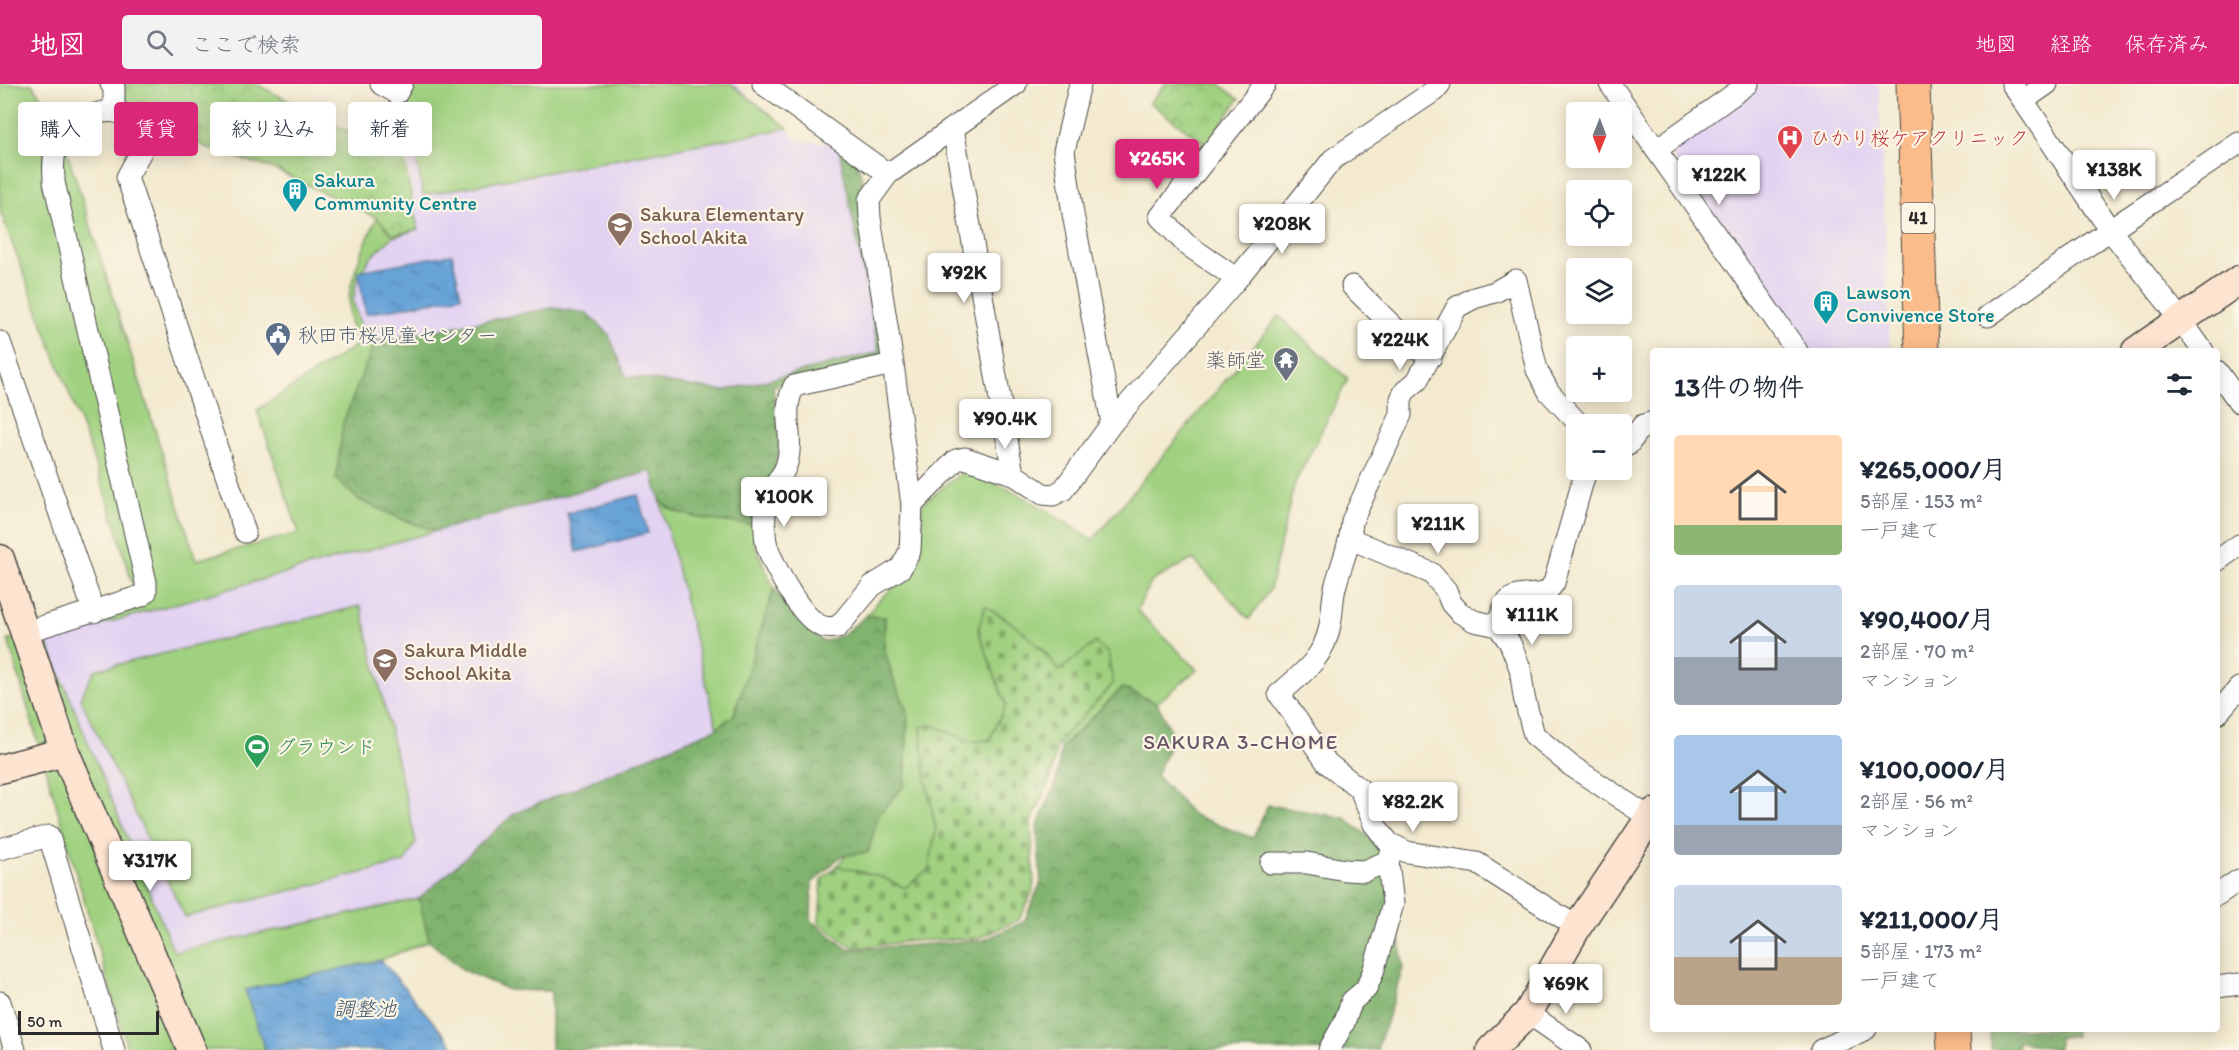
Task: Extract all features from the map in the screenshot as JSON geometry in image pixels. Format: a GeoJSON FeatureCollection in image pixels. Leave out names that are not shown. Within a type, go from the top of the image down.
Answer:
{"type":"FeatureCollection","features":[{"type":"Feature","properties":{"kind":"main road","name":"41"},"geometry":{"type":"LineString","coordinates":[[1913,84],[1922,348]]}},
{"type":"Feature","properties":{"kind":"street"},"geometry":{"type":"LineString","coordinates":[[111,84],[114,87],[114,102]]}},
{"type":"Feature","properties":{"kind":"street"},"geometry":{"type":"LineString","coordinates":[[381,84],[398,93],[402,84]]}},
{"type":"Feature","properties":{"kind":"street"},"geometry":{"type":"LineString","coordinates":[[763,84],[888,174]]}},
{"type":"Feature","properties":{"kind":"street"},"geometry":{"type":"LineString","coordinates":[[893,364],[794,386],[787,400],[790,442],[787,464],[767,500],[766,544],[781,579],[791,595],[806,613],[824,627],[838,627],[872,586],[901,568],[910,551],[912,505],[893,364],[870,218],[870,200],[888,174],[1016,84]]}},
{"type":"Feature","properties":{"kind":"street"},"geometry":{"type":"LineString","coordinates":[[1080,84],[1064,151],[1073,214],[1112,423]]}},
{"type":"Feature","properties":{"kind":"street"},"geometry":{"type":"LineString","coordinates":[[1237,279],[1186,244],[1160,217],[1265,84]]}},
{"type":"Feature","properties":{"kind":"street"},"geometry":{"type":"LineString","coordinates":[[912,505],[957,460],[965,458],[1013,474],[1043,494],[1053,495],[1064,490],[1112,423],[1237,279],[1333,159],[1434,91],[1440,84]]}},
{"type":"Feature","properties":{"kind":"street"},"geometry":{"type":"LineString","coordinates":[[1610,84],[1795,348]]}},
{"type":"Feature","properties":{"kind":"street"},"geometry":{"type":"LineString","coordinates":[[1656,150],[1748,84]]}},
{"type":"Feature","properties":{"kind":"street"},"geometry":{"type":"LineString","coordinates":[[2048,84],[2018,92],[2110,230],[2201,348]]}},
{"type":"Feature","properties":{"kind":"street"},"geometry":{"type":"LineString","coordinates":[[25,632],[93,612],[141,596],[146,592],[146,582],[56,193],[54,166],[56,150],[74,125],[95,115],[114,111]]}},
{"type":"Feature","properties":{"kind":"street"},"geometry":{"type":"LineString","coordinates":[[953,128],[1013,474]]}},
{"type":"Feature","properties":{"kind":"street"},"geometry":{"type":"LineString","coordinates":[[1988,316],[2239,143]]}},
{"type":"Feature","properties":{"kind":"street"},"geometry":{"type":"LineString","coordinates":[[139,156],[127,177],[245,532]]}},
{"type":"Feature","properties":{"kind":"street"},"geometry":{"type":"LineString","coordinates":[[1329,1050],[1344,1023],[1352,1001],[1366,988],[1383,941],[1393,904],[1391,854],[1374,824],[1360,789],[1327,763],[1279,694],[1312,666],[1324,647],[1330,626],[1334,592],[1352,539],[1353,521],[1401,415],[1401,399],[1405,391],[1417,381],[1457,307],[1474,298],[1495,292],[1516,280],[1537,370],[1549,392],[1570,414]]}},
{"type":"Feature","properties":{"kind":"street"},"geometry":{"type":"LineString","coordinates":[[2140,348],[2239,280]]}},
{"type":"Feature","properties":{"kind":"street"},"geometry":{"type":"LineString","coordinates":[[1352,286],[1412,344],[1431,357]]}},
{"type":"Feature","properties":{"kind":"street"},"geometry":{"type":"LineString","coordinates":[[0,342],[93,612]]}},
{"type":"Feature","properties":{"kind":"street"},"geometry":{"type":"LineString","coordinates":[[2220,375],[2239,402]]}},
{"type":"Feature","properties":{"kind":"street"},"geometry":{"type":"LineString","coordinates":[[1632,440],[1643,425],[1650,423]]}},
{"type":"Feature","properties":{"kind":"street"},"geometry":{"type":"LineString","coordinates":[[1498,626],[1503,604],[1513,597],[1546,593],[1554,583],[1583,480]]}},
{"type":"Feature","properties":{"kind":"street"},"geometry":{"type":"LineString","coordinates":[[1352,539],[1431,573],[1446,590],[1451,603],[1459,612],[1474,621],[1498,626],[1510,643],[1520,668],[1524,697],[1534,735],[1570,765],[1650,815]]}},
{"type":"Feature","properties":{"kind":"street"},"geometry":{"type":"LineString","coordinates":[[2220,559],[2239,545]]}},
{"type":"Feature","properties":{"kind":"street"},"geometry":{"type":"LineString","coordinates":[[0,559],[65,752],[192,1050]]}},
{"type":"Feature","properties":{"kind":"street"},"geometry":{"type":"LineString","coordinates":[[2220,710],[2239,688]]}},
{"type":"Feature","properties":{"kind":"street"},"geometry":{"type":"LineString","coordinates":[[0,769],[65,752]]}},
{"type":"Feature","properties":{"kind":"street"},"geometry":{"type":"LineString","coordinates":[[1491,1050],[1528,1013],[1577,927],[1650,818]]}},
{"type":"Feature","properties":{"kind":"street"},"geometry":{"type":"LineString","coordinates":[[0,849],[49,836],[114,1050]]}},
{"type":"Feature","properties":{"kind":"street"},"geometry":{"type":"LineString","coordinates":[[1271,863],[1307,863],[1364,871],[1391,854],[1407,852],[1477,863],[1577,927]]}},
{"type":"Feature","properties":{"kind":"street"},"geometry":{"type":"LineString","coordinates":[[2220,893],[2239,880]]}},
{"type":"Feature","properties":{"kind":"street"},"geometry":{"type":"LineString","coordinates":[[2220,987],[2239,984]]}},
{"type":"Feature","properties":{"kind":"street"},"geometry":{"type":"LineString","coordinates":[[0,1002],[15,1050]]}},
{"type":"Feature","properties":{"kind":"street"},"geometry":{"type":"LineString","coordinates":[[1528,1013],[1581,1050]]}},
{"type":"Feature","properties":{"kind":"street"},"geometry":{"type":"LineString","coordinates":[[1821,1050],[1860,1032]]}},
{"type":"Feature","properties":{"kind":"shaded area","name":"Sakura Elementary School Akita"},"geometry":{"type":"Polygon","coordinates":[[[412,84],[736,84],[799,141],[838,144],[879,352],[723,391],[626,376],[608,333],[587,313],[552,308],[379,341],[362,332],[353,301],[357,279],[370,258],[393,237],[418,229],[406,156],[432,156],[432,102],[402,101],[412,84]]]}},
{"type":"Feature","properties":{"kind":"shaded area"},"geometry":{"type":"Polygon","coordinates":[[[1761,84],[1879,84],[1890,348],[1806,348],[1673,157],[1676,145],[1761,84]]]}},
{"type":"Feature","properties":{"kind":"shaded area","name":"Sakura Middle School Akita"},"geometry":{"type":"Polygon","coordinates":[[[652,470],[717,728],[514,814],[419,899],[174,952],[46,640],[652,470]]]}},
{"type":"Feature","properties":{"kind":"green space"},"geometry":{"type":"Polygon","coordinates":[[[0,84],[32,84],[44,102],[18,102],[18,156],[68,156],[196,560],[299,533],[257,410],[357,345],[358,340],[351,326],[350,295],[358,262],[377,218],[393,235],[418,229],[393,237],[370,258],[357,279],[353,301],[362,331],[379,341],[371,351],[404,520],[436,531],[46,640],[174,952],[419,899],[429,941],[381,960],[245,990],[265,1050],[128,1050],[8,640],[138,604],[115,523],[88,443],[0,211],[0,84]]]}},
{"type":"Feature","properties":{"kind":"green space"},"geometry":{"type":"Polygon","coordinates":[[[128,84],[256,84],[291,102],[210,102],[210,149],[198,143],[198,102],[123,102],[124,86],[128,84]]]}},
{"type":"Feature","properties":{"kind":"green space"},"geometry":{"type":"Polygon","coordinates":[[[417,84],[731,84],[788,128],[423,195],[416,156],[432,156],[432,102],[407,102],[417,84]]]}},
{"type":"Feature","properties":{"kind":"green space"},"geometry":{"type":"Polygon","coordinates":[[[1165,84],[1219,84],[1239,99],[1206,144],[1150,103],[1165,84]]]}},
{"type":"Feature","properties":{"kind":"green space"},"geometry":{"type":"Polygon","coordinates":[[[336,125],[348,131],[348,156],[396,156],[404,160],[418,229],[393,235],[377,218],[274,169],[231,156],[336,156],[336,125]]]}},
{"type":"Feature","properties":{"kind":"green space"},"geometry":{"type":"Polygon","coordinates":[[[838,144],[853,151],[869,200],[893,364],[773,386],[780,445],[774,472],[758,492],[756,525],[706,519],[679,513],[669,508],[660,499],[652,471],[436,531],[359,500],[336,479],[343,423],[371,351],[379,341],[552,308],[587,313],[608,333],[626,376],[723,391],[879,352],[838,144]]]}},
{"type":"Feature","properties":{"kind":"green space"},"geometry":{"type":"Polygon","coordinates":[[[1279,316],[1348,379],[1294,485],[1270,589],[1249,619],[1193,559],[1152,581],[1137,610],[1197,670],[1157,703],[1122,688],[1061,748],[1057,744],[1095,643],[1059,671],[1041,647],[978,630],[1006,705],[989,740],[971,742],[932,725],[921,727],[926,780],[936,829],[929,869],[905,888],[881,877],[837,866],[846,855],[868,852],[879,814],[905,785],[908,712],[895,683],[884,649],[885,617],[866,616],[881,598],[909,574],[921,554],[922,504],[964,471],[1015,493],[1093,540],[1279,316]]]}},
{"type":"Feature","properties":{"kind":"green space"},"geometry":{"type":"Polygon","coordinates":[[[660,500],[668,508],[756,525],[755,545],[774,589],[734,715],[717,728],[660,500]]]}},
{"type":"Feature","properties":{"kind":"green space"},"geometry":{"type":"Polygon","coordinates":[[[774,589],[788,608],[823,642],[842,635],[866,616],[885,617],[884,649],[895,683],[908,712],[905,785],[879,814],[868,852],[841,856],[812,883],[811,920],[849,950],[984,940],[1024,922],[1041,882],[1037,827],[1056,783],[1061,748],[1122,688],[1157,703],[1174,737],[1156,775],[1193,815],[1253,838],[1268,805],[1345,818],[1391,855],[1403,968],[1377,1050],[551,1050],[551,991],[509,990],[465,971],[429,941],[419,899],[514,814],[717,728],[734,715],[774,589]]]}},
{"type":"Feature","properties":{"kind":"green space","name":"グラウンド"},"geometry":{"type":"Polygon","coordinates":[[[361,606],[416,842],[405,862],[185,917],[80,698],[95,670],[361,606]]]}},
{"type":"Feature","properties":{"kind":"green space"},"geometry":{"type":"Polygon","coordinates":[[[985,606],[1026,634],[1059,671],[1095,643],[1108,653],[1113,684],[1057,744],[1051,778],[1031,823],[1034,888],[1019,920],[978,938],[912,941],[854,948],[819,923],[822,879],[837,866],[881,877],[905,888],[929,869],[936,829],[926,780],[921,727],[932,725],[971,742],[989,740],[1006,705],[978,630],[985,606]]]}},
{"type":"Feature","properties":{"kind":"green space"},"geometry":{"type":"Polygon","coordinates":[[[1990,1032],[2075,1032],[2075,1036],[2058,1037],[2058,1050],[2018,1041],[2017,1050],[1991,1050],[1990,1032]]]}},
{"type":"Feature","properties":{"kind":"water"},"geometry":{"type":"Polygon","coordinates":[[[452,254],[461,296],[366,314],[358,271],[452,254]]]}},
{"type":"Feature","properties":{"kind":"water"},"geometry":{"type":"Polygon","coordinates":[[[638,495],[648,533],[577,552],[567,513],[638,495]]]}},
{"type":"Feature","properties":{"kind":"water","name":"調整池"},"geometry":{"type":"Polygon","coordinates":[[[381,960],[457,1050],[265,1050],[245,990],[381,960]]]}},
{"type":"Feature","properties":{"kind":"place","name":"ひかり桜ケアクリニック"},"geometry":{"type":"Point","coordinates":[1790,161]}},
{"type":"Feature","properties":{"kind":"place","name":"Sakura Community Centre"},"geometry":{"type":"Point","coordinates":[295,214]}},
{"type":"Feature","properties":{"kind":"place","name":"Sakura Elementary School Akita"},"geometry":{"type":"Point","coordinates":[620,248]}},
{"type":"Feature","properties":{"kind":"place","name":"Lawson Convivence Store"},"geometry":{"type":"Point","coordinates":[1826,326]}},
{"type":"Feature","properties":{"kind":"place","name":"秋田市桜児童センター"},"geometry":{"type":"Point","coordinates":[278,358]}},
{"type":"Feature","properties":{"kind":"place","name":"薬師堂"},"geometry":{"type":"Point","coordinates":[1286,383]}},
{"type":"Feature","properties":{"kind":"place","name":"Sakura Middle School Akita"},"geometry":{"type":"Point","coordinates":[385,684]}},
{"type":"Feature","properties":{"kind":"place","name":"グラウンド"},"geometry":{"type":"Point","coordinates":[257,770]}},
{"type":"Feature","properties":{"kind":"district","name":"SAKURA 3-CHOME"},"geometry":{"type":"Point","coordinates":[1241,741]}}]}
